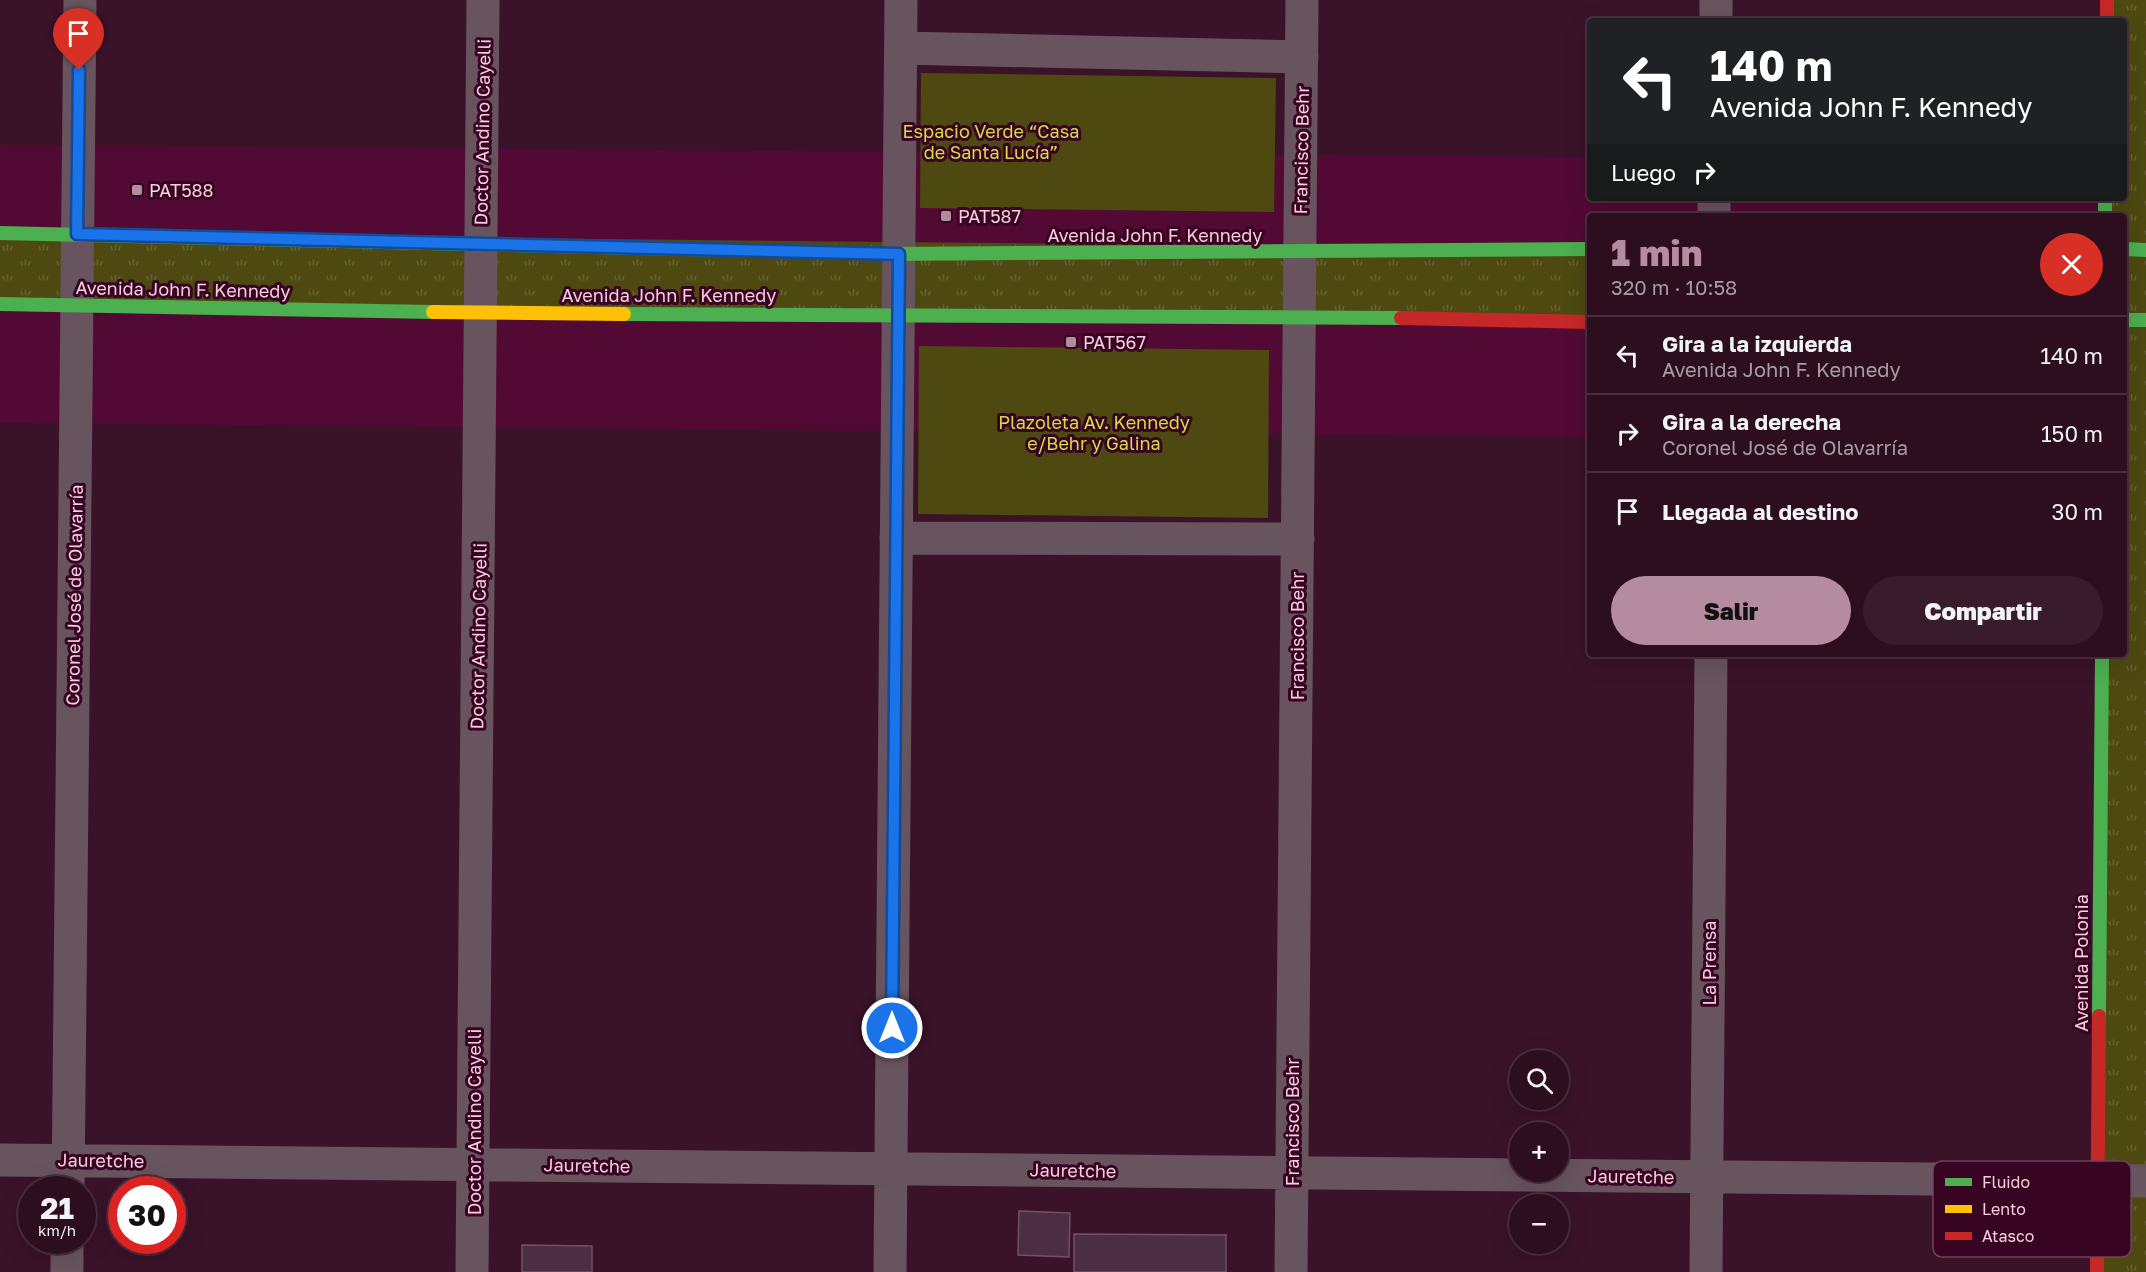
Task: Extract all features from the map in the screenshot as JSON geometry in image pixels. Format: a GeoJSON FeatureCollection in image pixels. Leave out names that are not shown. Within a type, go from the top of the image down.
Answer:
{"type":"FeatureCollection","features":[{"type":"Feature","properties":{"kind":"main road"},"geometry":{"type":"LineString","coordinates":[[2107,0],[2107,18]]}},
{"type":"Feature","properties":{"kind":"main road","name":"Avenida John F. Kennedy"},"geometry":{"type":"LineString","coordinates":[[0,232],[899,254],[1300,253],[1587,249]]}},
{"type":"Feature","properties":{"kind":"main road"},"geometry":{"type":"LineString","coordinates":[[2127,249],[2146,250]]}},
{"type":"Feature","properties":{"kind":"main road","name":"Avenida John F. Kennedy"},"geometry":{"type":"LineString","coordinates":[[0,304],[481,313],[1300,316],[1587,322]]}},
{"type":"Feature","properties":{"kind":"main road"},"geometry":{"type":"LineString","coordinates":[[2127,320],[2146,320]]}},
{"type":"Feature","properties":{"kind":"main road","name":"Avenida Polonia"},"geometry":{"type":"LineString","coordinates":[[2098,1161],[2102,657]]}},
{"type":"Feature","properties":{"kind":"main road","name":"Avenida Polonia"},"geometry":{"type":"LineString","coordinates":[[2097,1257],[2097,1272]]}},
{"type":"Feature","properties":{"kind":"street","name":"Coronel José de Olavarría"},"geometry":{"type":"LineString","coordinates":[[68,1175],[80,0]]}},
{"type":"Feature","properties":{"kind":"street","name":"Doctor Andino Cayelli"},"geometry":{"type":"LineString","coordinates":[[472,1272],[483,0]]}},
{"type":"Feature","properties":{"kind":"street"},"geometry":{"type":"LineString","coordinates":[[890,1272],[901,0]]}},
{"type":"Feature","properties":{"kind":"street","name":"Francisco Behr"},"geometry":{"type":"LineString","coordinates":[[1291,1272],[1302,0]]}},
{"type":"Feature","properties":{"kind":"street"},"geometry":{"type":"LineString","coordinates":[[1716,0],[1716,18]]}},
{"type":"Feature","properties":{"kind":"street"},"geometry":{"type":"LineString","coordinates":[[901,48],[1302,57]]}},
{"type":"Feature","properties":{"kind":"street"},"geometry":{"type":"LineString","coordinates":[[896,538],[1298,539]]}},
{"type":"Feature","properties":{"kind":"street","name":"La Prensa"},"geometry":{"type":"LineString","coordinates":[[1706,1272],[1711,657]]}},
{"type":"Feature","properties":{"kind":"street","name":"Jauretche"},"geometry":{"type":"LineString","coordinates":[[0,1160],[68,1175],[473,1164],[1933,1179]]}},
{"type":"Feature","properties":{"kind":"street"},"geometry":{"type":"LineString","coordinates":[[67,1254],[67,1272]]}},
{"type":"Feature","properties":{"kind":"shaded area"},"geometry":{"type":"Polygon","coordinates":[[[0,145],[1587,157],[1587,201],[2124,201],[2124,213],[1587,213],[1587,437],[0,423],[0,145]]]}},
{"type":"Feature","properties":{"kind":"green space"},"geometry":{"type":"Polygon","coordinates":[[[2107,0],[2146,0],[2146,1272],[2097,1272],[2097,1257],[2131,1257],[2131,1161],[2098,1161],[2102,657],[2127,657],[2127,213],[2105,213],[2105,201],[2127,201],[2127,18],[2107,18],[2107,0]]]}},
{"type":"Feature","properties":{"kind":"green space","name":"Espacio Verde “Casa de Santa Lucía”"},"geometry":{"type":"Polygon","coordinates":[[[921,73],[1276,78],[1274,212],[920,208],[921,73]]]}},
{"type":"Feature","properties":{"kind":"green space"},"geometry":{"type":"Polygon","coordinates":[[[0,233],[1587,249],[1587,322],[0,304],[0,233]]]}},
{"type":"Feature","properties":{"kind":"green space","name":"Plazoleta Av. Kennedy e/Behr y Galina"},"geometry":{"type":"Polygon","coordinates":[[[919,346],[1269,350],[1268,518],[918,514],[919,346]]]}},
{"type":"Feature","properties":{"kind":"building"},"geometry":{"type":"Polygon","coordinates":[[[1019,1211],[1070,1213],[1069,1257],[1018,1255],[1019,1211]]]}},
{"type":"Feature","properties":{"kind":"building"},"geometry":{"type":"Polygon","coordinates":[[[1074,1234],[1226,1235],[1226,1272],[1074,1272],[1074,1234]]]}},
{"type":"Feature","properties":{"kind":"building"},"geometry":{"type":"Polygon","coordinates":[[[522,1245],[592,1246],[592,1272],[522,1272],[522,1245]]]}},
{"type":"Feature","properties":{"kind":"traffic: fast"},"geometry":{"type":"LineString","coordinates":[[2105,201],[2105,213]]}},
{"type":"Feature","properties":{"kind":"traffic: fast"},"geometry":{"type":"LineString","coordinates":[[0,233],[724,250]]}},
{"type":"Feature","properties":{"kind":"traffic: fast"},"geometry":{"type":"LineString","coordinates":[[889,254],[1587,249]]}},
{"type":"Feature","properties":{"kind":"traffic: fast"},"geometry":{"type":"LineString","coordinates":[[2127,249],[2146,250]]}},
{"type":"Feature","properties":{"kind":"traffic: fast"},"geometry":{"type":"LineString","coordinates":[[0,304],[433,312]]}},
{"type":"Feature","properties":{"kind":"traffic: fast"},"geometry":{"type":"LineString","coordinates":[[624,314],[1401,318]]}},
{"type":"Feature","properties":{"kind":"traffic: fast"},"geometry":{"type":"LineString","coordinates":[[2127,320],[2146,320]]}},
{"type":"Feature","properties":{"kind":"traffic: fast"},"geometry":{"type":"LineString","coordinates":[[2099,1016],[2102,657]]}},
{"type":"Feature","properties":{"kind":"traffic: slow"},"geometry":{"type":"LineString","coordinates":[[433,312],[624,314]]}},
{"type":"Feature","properties":{"kind":"traffic: jam"},"geometry":{"type":"LineString","coordinates":[[2107,0],[2107,18]]}},
{"type":"Feature","properties":{"kind":"traffic: jam"},"geometry":{"type":"LineString","coordinates":[[724,250],[889,254]]}},
{"type":"Feature","properties":{"kind":"traffic: jam"},"geometry":{"type":"LineString","coordinates":[[1401,318],[1587,322]]}},
{"type":"Feature","properties":{"kind":"traffic: jam"},"geometry":{"type":"LineString","coordinates":[[2098,1161],[2099,1016]]}},
{"type":"Feature","properties":{"kind":"traffic: jam"},"geometry":{"type":"LineString","coordinates":[[2097,1257],[2097,1272]]}},
{"type":"Feature","properties":{"kind":"place","name":"PAT588"},"geometry":{"type":"Point","coordinates":[137,190]}},
{"type":"Feature","properties":{"kind":"place","name":"PAT587"},"geometry":{"type":"Point","coordinates":[946,216]}},
{"type":"Feature","properties":{"kind":"place","name":"PAT567"},"geometry":{"type":"Point","coordinates":[1071,342]}},
{"type":"Feature","properties":{"kind":"route"},"geometry":{"type":"LineString","coordinates":[[79,70],[77,234],[899,254],[892,1028]]}}]}
